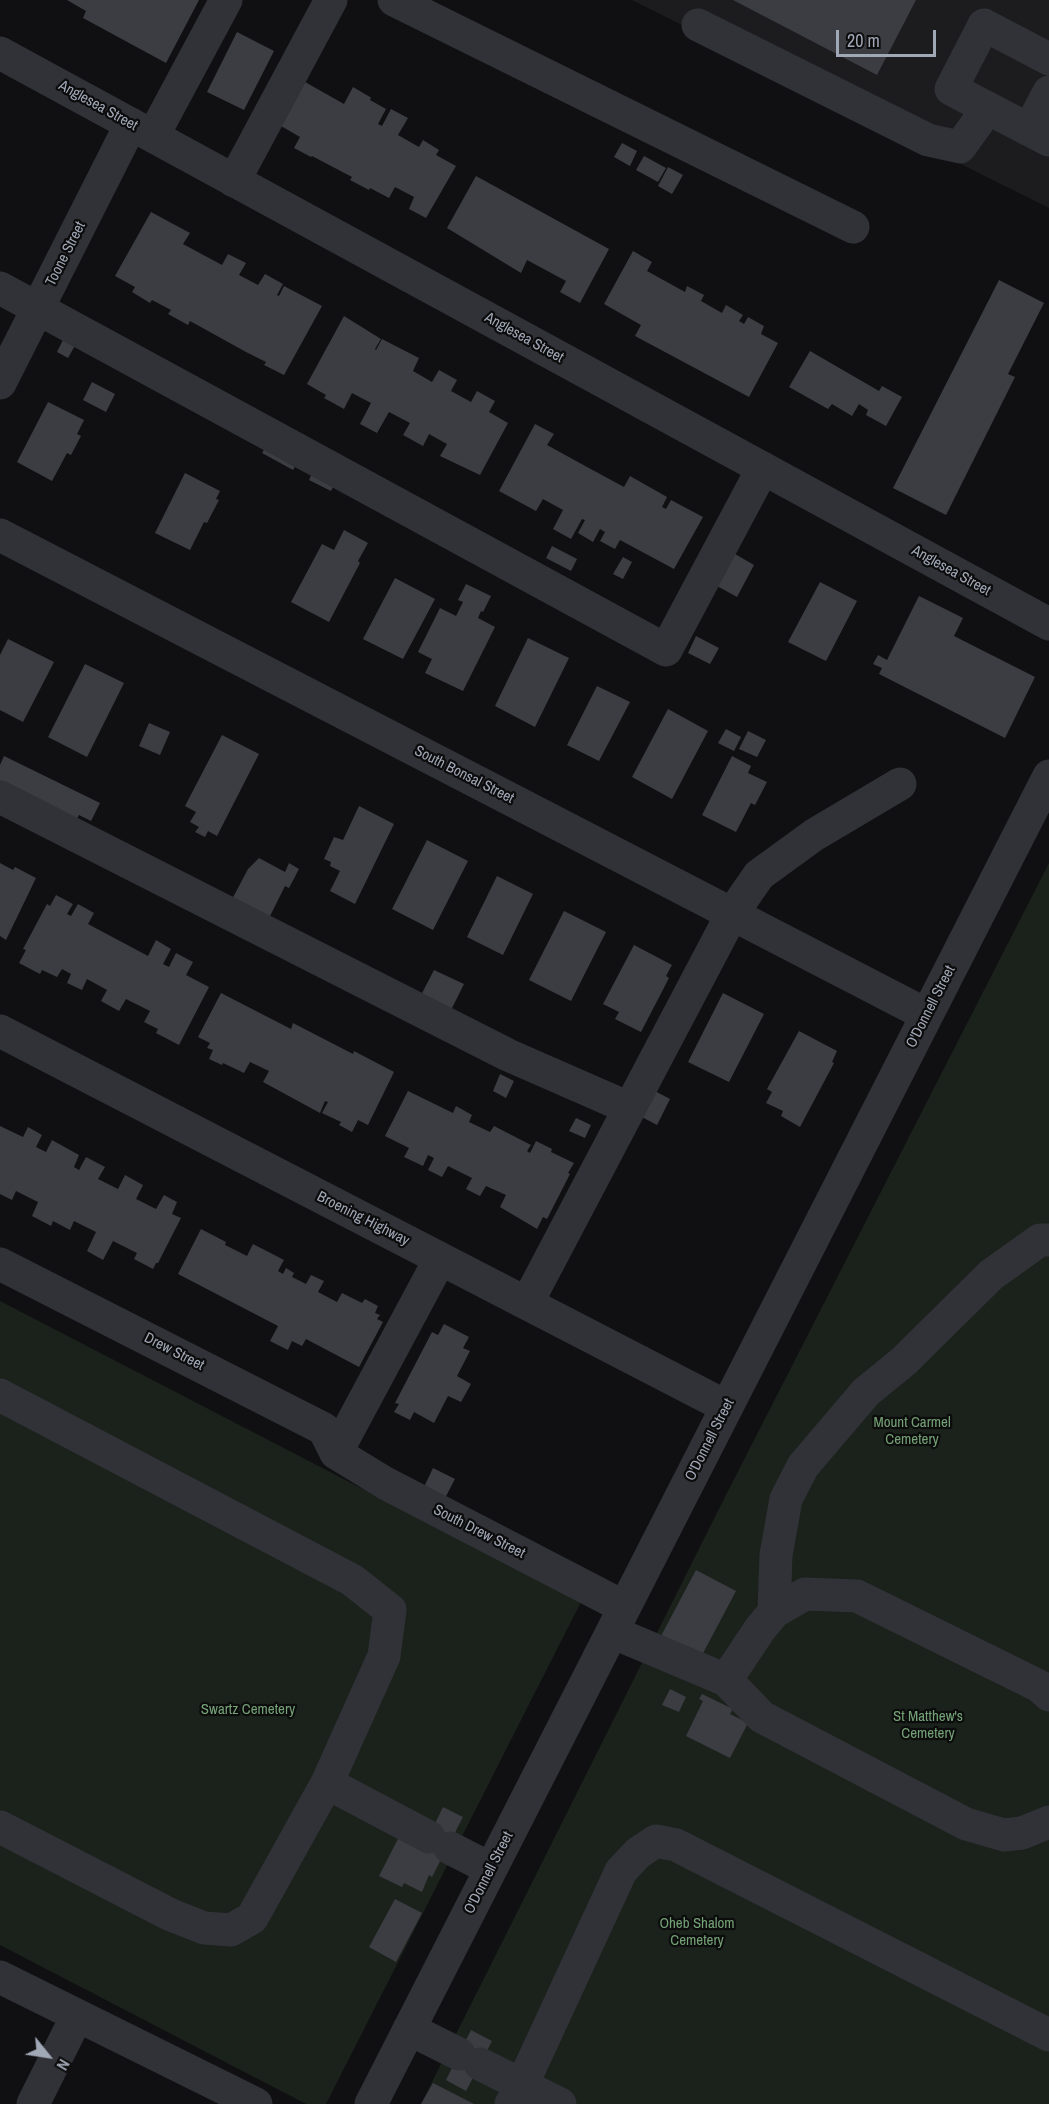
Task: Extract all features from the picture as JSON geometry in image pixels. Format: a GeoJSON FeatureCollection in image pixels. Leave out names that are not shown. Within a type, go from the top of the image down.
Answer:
{"type":"FeatureCollection","features":[{"type":"Feature","properties":{"kind":"street","name":"Toone Street"},"geometry":{"type":"LineString","coordinates":[[0,383],[38,309],[142,130],[225,0]]}},
{"type":"Feature","properties":{"kind":"street"},"geometry":{"type":"LineString","coordinates":[[234,181],[331,0]]}},
{"type":"Feature","properties":{"kind":"street"},"geometry":{"type":"LineString","coordinates":[[394,0],[853,227]]}},
{"type":"Feature","properties":{"kind":"street"},"geometry":{"type":"LineString","coordinates":[[698,25],[928,140],[960,147],[988,108]]}},
{"type":"Feature","properties":{"kind":"street"},"geometry":{"type":"LineString","coordinates":[[1049,60],[984,25],[951,89],[1039,135],[1049,92]]}},
{"type":"Feature","properties":{"kind":"street","name":"Anglesea Street"},"geometry":{"type":"LineString","coordinates":[[0,53],[1049,624]]}},
{"type":"Feature","properties":{"kind":"street"},"geometry":{"type":"LineString","coordinates":[[0,288],[666,650],[763,468]]}},
{"type":"Feature","properties":{"kind":"street","name":"South Bonsal Street"},"geometry":{"type":"LineString","coordinates":[[0,535],[927,1015]]}},
{"type":"Feature","properties":{"kind":"street","name":"O'Donnell Street"},"geometry":{"type":"LineString","coordinates":[[371,2104],[1049,776]]}},
{"type":"Feature","properties":{"kind":"street"},"geometry":{"type":"LineString","coordinates":[[527,1303],[732,914],[759,875],[814,835],[900,784]]}},
{"type":"Feature","properties":{"kind":"street"},"geometry":{"type":"LineString","coordinates":[[0,797],[508,1055],[629,1108]]}},
{"type":"Feature","properties":{"kind":"street","name":"Broening Highway"},"geometry":{"type":"LineString","coordinates":[[0,1031],[727,1407]]}},
{"type":"Feature","properties":{"kind":"street"},"geometry":{"type":"LineString","coordinates":[[774,1612],[776,1555],[786,1499],[803,1466],[866,1392],[904,1361],[991,1275],[1040,1240],[1049,1240]]}},
{"type":"Feature","properties":{"kind":"street"},"geometry":{"type":"LineString","coordinates":[[336,1453],[440,1259]]}},
{"type":"Feature","properties":{"kind":"street","name":"Drew Street"},"geometry":{"type":"LineString","coordinates":[[0,1264],[324,1429],[336,1453]]}},
{"type":"Feature","properties":{"kind":"street"},"geometry":{"type":"LineString","coordinates":[[0,1395],[352,1580],[390,1610],[384,1656],[327,1783],[252,1918],[231,1930],[204,1928],[171,1915],[0,1827]]}},
{"type":"Feature","properties":{"kind":"street","name":"South Drew Street"},"geometry":{"type":"LineString","coordinates":[[336,1453],[618,1620],[726,1680]]}},
{"type":"Feature","properties":{"kind":"street"},"geometry":{"type":"LineString","coordinates":[[1049,1695],[1039,1686],[857,1596],[806,1594],[774,1612],[726,1680],[762,1717],[966,1824],[1004,1835],[1022,1833],[1049,1822]]}},
{"type":"Feature","properties":{"kind":"street"},"geometry":{"type":"LineString","coordinates":[[327,1783],[491,1869]]}},
{"type":"Feature","properties":{"kind":"street"},"geometry":{"type":"LineString","coordinates":[[517,2094],[621,1871],[638,1853],[656,1841],[676,1845],[1049,2035]]}},
{"type":"Feature","properties":{"kind":"street"},"geometry":{"type":"LineString","coordinates":[[0,1977],[256,2104]]}},
{"type":"Feature","properties":{"kind":"street"},"geometry":{"type":"LineString","coordinates":[[33,2104],[77,2016]]}},
{"type":"Feature","properties":{"kind":"street"},"geometry":{"type":"LineString","coordinates":[[409,2029],[470,2059],[517,2094],[560,2104]]}},
{"type":"Feature","properties":{"kind":"shaded area"},"geometry":{"type":"Polygon","coordinates":[[[632,0],[1049,0],[1049,208],[632,0]]]}},
{"type":"Feature","properties":{"kind":"green space"},"geometry":{"type":"Polygon","coordinates":[[[1049,863],[1049,2104],[421,2104],[727,1493],[1049,863]]]}},
{"type":"Feature","properties":{"kind":"green space","name":"Swartz Cemetery"},"geometry":{"type":"Polygon","coordinates":[[[0,1301],[581,1602],[326,2104],[306,2104],[0,1945],[0,1301]]]}},
{"type":"Feature","properties":{"kind":"building"},"geometry":{"type":"Polygon","coordinates":[[[67,0],[199,0],[166,63],[83,18],[86,11],[67,0]]]}},
{"type":"Feature","properties":{"kind":"building"},"geometry":{"type":"Polygon","coordinates":[[[733,0],[916,0],[877,75],[733,0]]]}},
{"type":"Feature","properties":{"kind":"building"},"geometry":{"type":"Polygon","coordinates":[[[237,32],[274,51],[244,110],[207,92],[237,32]]]}},
{"type":"Feature","properties":{"kind":"building"},"geometry":{"type":"Polygon","coordinates":[[[305,82],[344,104],[353,87],[371,97],[370,100],[386,109],[378,124],[382,126],[391,109],[408,118],[398,135],[419,147],[423,140],[439,150],[436,155],[456,166],[426,218],[409,209],[414,197],[395,187],[389,198],[370,188],[369,190],[350,180],[352,177],[294,148],[300,137],[281,126],[305,82]]]}},
{"type":"Feature","properties":{"kind":"building"},"geometry":{"type":"Polygon","coordinates":[[[622,143],[637,151],[630,166],[614,157],[622,143]]]}},
{"type":"Feature","properties":{"kind":"building"},"geometry":{"type":"Polygon","coordinates":[[[644,156],[666,168],[658,182],[636,170],[644,156]]]}},
{"type":"Feature","properties":{"kind":"building"},"geometry":{"type":"Polygon","coordinates":[[[668,167],[683,175],[672,194],[658,186],[668,167]]]}},
{"type":"Feature","properties":{"kind":"building"},"geometry":{"type":"Polygon","coordinates":[[[476,176],[609,249],[580,303],[560,292],[566,281],[527,260],[521,273],[447,228],[476,176]]]}},
{"type":"Feature","properties":{"kind":"building"},"geometry":{"type":"Polygon","coordinates":[[[151,212],[190,233],[183,244],[222,265],[228,254],[246,263],[239,275],[258,285],[265,274],[283,284],[277,295],[279,296],[284,286],[322,306],[284,375],[264,365],[266,362],[190,321],[188,325],[168,314],[171,310],[152,300],[150,303],[132,292],[135,287],[115,276],[151,212]]]}},
{"type":"Feature","properties":{"kind":"building"},"geometry":{"type":"Polygon","coordinates":[[[633,251],[652,262],[647,271],[685,292],[687,286],[704,295],[701,301],[722,313],[726,305],[743,315],[739,321],[744,324],[748,317],[764,326],[761,334],[778,343],[749,397],[635,336],[641,325],[604,304],[633,251]]]}},
{"type":"Feature","properties":{"kind":"building"},"geometry":{"type":"Polygon","coordinates":[[[999,280],[1044,303],[1008,374],[1015,377],[946,515],[893,488],[999,280]]]}},
{"type":"Feature","properties":{"kind":"building"},"geometry":{"type":"Polygon","coordinates":[[[344,316],[381,339],[376,350],[382,339],[419,358],[413,371],[432,382],[439,370],[457,380],[451,391],[471,402],[477,391],[495,401],[489,412],[508,423],[480,475],[440,456],[447,444],[429,434],[423,446],[403,435],[410,423],[389,412],[377,433],[360,424],[371,403],[352,393],[344,409],[324,398],[326,395],[307,384],[344,316]]]}},
{"type":"Feature","properties":{"kind":"building"},"geometry":{"type":"Polygon","coordinates":[[[65,336],[77,342],[68,358],[57,352],[65,336]]]}},
{"type":"Feature","properties":{"kind":"building"},"geometry":{"type":"Polygon","coordinates":[[[810,351],[879,391],[882,386],[902,397],[886,426],[866,415],[868,410],[859,404],[852,416],[832,404],[828,409],[789,387],[810,351]]]}},
{"type":"Feature","properties":{"kind":"building"},"geometry":{"type":"Polygon","coordinates":[[[92,382],[115,394],[106,412],[83,400],[92,382]]]}},
{"type":"Feature","properties":{"kind":"building"},"geometry":{"type":"Polygon","coordinates":[[[48,402],[84,420],[77,434],[81,436],[71,455],[67,453],[52,481],[17,462],[48,402]]]}},
{"type":"Feature","properties":{"kind":"building"},"geometry":{"type":"Polygon","coordinates":[[[535,424],[554,434],[547,445],[624,487],[630,476],[667,497],[662,507],[666,509],[671,500],[703,517],[674,569],[620,540],[615,549],[600,541],[605,532],[600,529],[593,542],[578,533],[585,520],[582,519],[571,539],[553,529],[563,510],[543,499],[536,511],[499,491],[535,424]]]}},
{"type":"Feature","properties":{"kind":"building"},"geometry":{"type":"Polygon","coordinates":[[[269,441],[300,458],[293,470],[262,453],[269,441]]]}},
{"type":"Feature","properties":{"kind":"building"},"geometry":{"type":"Polygon","coordinates":[[[316,465],[339,475],[331,491],[309,480],[316,465]]]}},
{"type":"Feature","properties":{"kind":"building"},"geometry":{"type":"Polygon","coordinates":[[[185,473],[220,491],[216,499],[219,500],[207,523],[204,522],[190,550],[155,533],[185,473]]]}},
{"type":"Feature","properties":{"kind":"building"},"geometry":{"type":"Polygon","coordinates":[[[344,530],[368,543],[329,622],[291,602],[322,544],[334,550],[344,530]]]}},
{"type":"Feature","properties":{"kind":"building"},"geometry":{"type":"Polygon","coordinates":[[[552,546],[577,559],[571,571],[546,558],[552,546]]]}},
{"type":"Feature","properties":{"kind":"building"},"geometry":{"type":"Polygon","coordinates":[[[735,554],[754,565],[737,597],[717,586],[735,554]]]}},
{"type":"Feature","properties":{"kind":"building"},"geometry":{"type":"Polygon","coordinates":[[[623,557],[632,562],[623,579],[613,574],[623,557]]]}},
{"type":"Feature","properties":{"kind":"building"},"geometry":{"type":"Polygon","coordinates":[[[395,578],[435,599],[403,659],[363,639],[395,578]]]}},
{"type":"Feature","properties":{"kind":"building"},"geometry":{"type":"Polygon","coordinates":[[[820,582],[857,601],[826,661],[788,642],[820,582]]]}},
{"type":"Feature","properties":{"kind":"building"},"geometry":{"type":"Polygon","coordinates":[[[466,584],[491,596],[478,618],[495,627],[463,691],[425,673],[432,659],[418,652],[440,608],[456,616],[463,602],[458,600],[466,584]]]}},
{"type":"Feature","properties":{"kind":"building"},"geometry":{"type":"Polygon","coordinates":[[[919,596],[963,618],[954,636],[1035,677],[1005,738],[879,674],[882,668],[873,664],[878,655],[887,660],[919,596]]]}},
{"type":"Feature","properties":{"kind":"building"},"geometry":{"type":"Polygon","coordinates":[[[696,636],[719,648],[710,664],[688,653],[696,636]]]}},
{"type":"Feature","properties":{"kind":"building"},"geometry":{"type":"Polygon","coordinates":[[[528,638],[569,658],[535,727],[495,706],[528,638]]]}},
{"type":"Feature","properties":{"kind":"building"},"geometry":{"type":"Polygon","coordinates":[[[8,639],[54,662],[23,722],[0,710],[0,655],[8,639]]]}},
{"type":"Feature","properties":{"kind":"building"},"geometry":{"type":"Polygon","coordinates":[[[85,664],[124,683],[87,757],[48,737],[85,664]]]}},
{"type":"Feature","properties":{"kind":"building"},"geometry":{"type":"Polygon","coordinates":[[[597,686],[630,702],[599,761],[567,745],[597,686]]]}},
{"type":"Feature","properties":{"kind":"building"},"geometry":{"type":"Polygon","coordinates":[[[668,709],[708,731],[672,799],[632,777],[668,709]]]}},
{"type":"Feature","properties":{"kind":"building"},"geometry":{"type":"Polygon","coordinates":[[[149,723],[170,732],[160,755],[139,746],[149,723]]]}},
{"type":"Feature","properties":{"kind":"building"},"geometry":{"type":"Polygon","coordinates":[[[726,729],[741,737],[734,751],[718,743],[726,729]]]}},
{"type":"Feature","properties":{"kind":"building"},"geometry":{"type":"Polygon","coordinates":[[[748,731],[766,740],[757,757],[739,749],[748,731]]]}},
{"type":"Feature","properties":{"kind":"building"},"geometry":{"type":"Polygon","coordinates":[[[222,735],[259,754],[217,836],[208,831],[205,837],[195,832],[199,827],[190,822],[196,812],[185,806],[222,735]]]}},
{"type":"Feature","properties":{"kind":"building"},"geometry":{"type":"Polygon","coordinates":[[[4,756],[100,803],[91,821],[79,815],[72,827],[0,787],[0,765],[4,756]]]}},
{"type":"Feature","properties":{"kind":"building"},"geometry":{"type":"Polygon","coordinates":[[[732,756],[751,766],[748,773],[767,782],[755,805],[751,803],[736,832],[702,815],[732,756]]]}},
{"type":"Feature","properties":{"kind":"building"},"geometry":{"type":"Polygon","coordinates":[[[359,806],[394,824],[355,904],[330,891],[340,871],[330,866],[331,862],[324,859],[334,837],[343,840],[359,806]]]}},
{"type":"Feature","properties":{"kind":"building"},"geometry":{"type":"Polygon","coordinates":[[[427,840],[468,861],[433,930],[392,909],[427,840]]]}},
{"type":"Feature","properties":{"kind":"building"},"geometry":{"type":"Polygon","coordinates":[[[259,858],[285,872],[289,863],[299,869],[289,888],[285,886],[267,922],[230,903],[248,869],[259,858]]]}},
{"type":"Feature","properties":{"kind":"building"},"geometry":{"type":"Polygon","coordinates":[[[0,863],[13,870],[15,867],[36,878],[6,940],[0,936],[0,863]]]}},
{"type":"Feature","properties":{"kind":"building"},"geometry":{"type":"Polygon","coordinates":[[[497,876],[533,894],[503,955],[467,937],[497,876]]]}},
{"type":"Feature","properties":{"kind":"building"},"geometry":{"type":"Polygon","coordinates":[[[56,895],[73,904],[67,914],[71,916],[78,904],[94,913],[88,924],[148,956],[156,940],[171,949],[163,964],[169,967],[176,953],[193,962],[186,975],[209,987],[179,1045],[156,1033],[158,1029],[144,1022],[150,1011],[126,999],[119,1011],[101,1001],[107,990],[87,979],[82,990],[67,983],[71,974],[62,969],[57,977],[42,970],[40,974],[19,963],[26,950],[23,949],[47,904],[50,906],[56,895]]]}},
{"type":"Feature","properties":{"kind":"building"},"geometry":{"type":"Polygon","coordinates":[[[564,911],[606,932],[571,1001],[529,980],[564,911]]]}},
{"type":"Feature","properties":{"kind":"building"},"geometry":{"type":"Polygon","coordinates":[[[634,945],[672,965],[666,976],[669,978],[641,1032],[615,1019],[619,1012],[603,1004],[634,945]]]}},
{"type":"Feature","properties":{"kind":"building"},"geometry":{"type":"Polygon","coordinates":[[[434,970],[464,984],[449,1014],[419,999],[434,970]]]}},
{"type":"Feature","properties":{"kind":"building"},"geometry":{"type":"Polygon","coordinates":[[[221,993],[291,1029],[293,1023],[394,1072],[368,1125],[358,1120],[352,1132],[339,1125],[341,1122],[322,1113],[328,1102],[325,1101],[320,1113],[263,1082],[269,1071],[250,1062],[244,1073],[209,1059],[213,1050],[207,1048],[210,1043],[198,1037],[221,993]]]}},
{"type":"Feature","properties":{"kind":"building"},"geometry":{"type":"Polygon","coordinates":[[[723,993],[764,1014],[729,1082],[688,1062],[723,993]]]}},
{"type":"Feature","properties":{"kind":"building"},"geometry":{"type":"Polygon","coordinates":[[[799,1031],[837,1051],[832,1062],[834,1063],[800,1127],[781,1116],[783,1111],[766,1103],[772,1092],[767,1089],[799,1031]]]}},
{"type":"Feature","properties":{"kind":"building"},"geometry":{"type":"Polygon","coordinates":[[[500,1074],[514,1081],[506,1098],[493,1091],[500,1074]]]}},
{"type":"Feature","properties":{"kind":"building"},"geometry":{"type":"Polygon","coordinates":[[[653,1090],[670,1099],[657,1125],[640,1116],[653,1090]]]}},
{"type":"Feature","properties":{"kind":"building"},"geometry":{"type":"Polygon","coordinates":[[[408,1091],[453,1113],[456,1106],[472,1115],[469,1122],[490,1132],[494,1126],[531,1145],[527,1151],[530,1153],[536,1141],[552,1149],[551,1152],[574,1163],[547,1219],[543,1217],[537,1229],[500,1207],[506,1195],[486,1186],[480,1196],[466,1189],[472,1178],[448,1166],[442,1177],[428,1170],[434,1158],[428,1155],[423,1166],[404,1157],[409,1148],[385,1136],[408,1091]]]}},
{"type":"Feature","properties":{"kind":"building"},"geometry":{"type":"Polygon","coordinates":[[[576,1118],[591,1125],[585,1138],[569,1131],[576,1118]]]}},
{"type":"Feature","properties":{"kind":"building"},"geometry":{"type":"Polygon","coordinates":[[[0,1126],[23,1137],[28,1127],[42,1135],[36,1147],[46,1152],[52,1140],[79,1155],[74,1167],[79,1170],[86,1157],[105,1167],[98,1179],[118,1189],[125,1175],[143,1185],[136,1199],[156,1209],[164,1195],[177,1202],[172,1214],[181,1218],[153,1269],[134,1259],[137,1253],[113,1241],[103,1260],[87,1251],[96,1232],[74,1221],[70,1230],[53,1221],[51,1226],[32,1216],[38,1202],[16,1191],[12,1200],[0,1194],[0,1126]]]}},
{"type":"Feature","properties":{"kind":"building"},"geometry":{"type":"Polygon","coordinates":[[[201,1229],[247,1256],[253,1244],[284,1260],[278,1271],[283,1274],[286,1268],[294,1273],[292,1277],[306,1284],[311,1275],[324,1281],[318,1292],[337,1302],[342,1293],[362,1303],[365,1299],[378,1306],[375,1313],[380,1315],[377,1319],[383,1322],[359,1367],[306,1339],[302,1346],[292,1341],[288,1350],[270,1341],[278,1326],[178,1274],[201,1229]]]}},
{"type":"Feature","properties":{"kind":"building"},"geometry":{"type":"Polygon","coordinates":[[[444,1324],[469,1337],[463,1348],[470,1351],[457,1376],[471,1384],[461,1402],[448,1396],[434,1423],[414,1412],[410,1420],[394,1412],[399,1404],[395,1403],[432,1332],[438,1335],[444,1324]]]}},
{"type":"Feature","properties":{"kind":"building"},"geometry":{"type":"Polygon","coordinates":[[[433,1468],[455,1479],[444,1500],[423,1489],[433,1468]]]}},
{"type":"Feature","properties":{"kind":"building"},"geometry":{"type":"Polygon","coordinates":[[[696,1570],[736,1591],[701,1657],[661,1636],[696,1570]]]}},
{"type":"Feature","properties":{"kind":"building"},"geometry":{"type":"Polygon","coordinates":[[[670,1689],[686,1697],[679,1712],[662,1705],[670,1689]]]}},
{"type":"Feature","properties":{"kind":"building"},"geometry":{"type":"Polygon","coordinates":[[[702,1694],[733,1709],[730,1714],[748,1723],[730,1758],[686,1736],[703,1701],[699,1699],[702,1694]]]}},
{"type":"Feature","properties":{"kind":"building"},"geometry":{"type":"Polygon","coordinates":[[[443,1807],[463,1817],[432,1877],[429,1875],[422,1892],[404,1883],[402,1887],[379,1876],[400,1835],[424,1846],[443,1807]]]}},
{"type":"Feature","properties":{"kind":"building"},"geometry":{"type":"Polygon","coordinates":[[[395,1899],[422,1913],[396,1962],[369,1947],[395,1899]]]}},
{"type":"Feature","properties":{"kind":"building"},"geometry":{"type":"Polygon","coordinates":[[[471,2030],[492,2041],[466,2091],[446,2080],[471,2030]]]}},
{"type":"Feature","properties":{"kind":"building"},"geometry":{"type":"Polygon","coordinates":[[[433,2083],[474,2104],[421,2104],[433,2083]]]}},
{"type":"Feature","properties":{"kind":"park label","name":"Mount Carmel Cemetery"},"geometry":{"type":"Point","coordinates":[912,1432]}},
{"type":"Feature","properties":{"kind":"park label","name":"St Matthew's Cemetery"},"geometry":{"type":"Point","coordinates":[928,1726]}},
{"type":"Feature","properties":{"kind":"park label","name":"Oheb Shalom Cemetery"},"geometry":{"type":"Point","coordinates":[697,1932]}}]}
